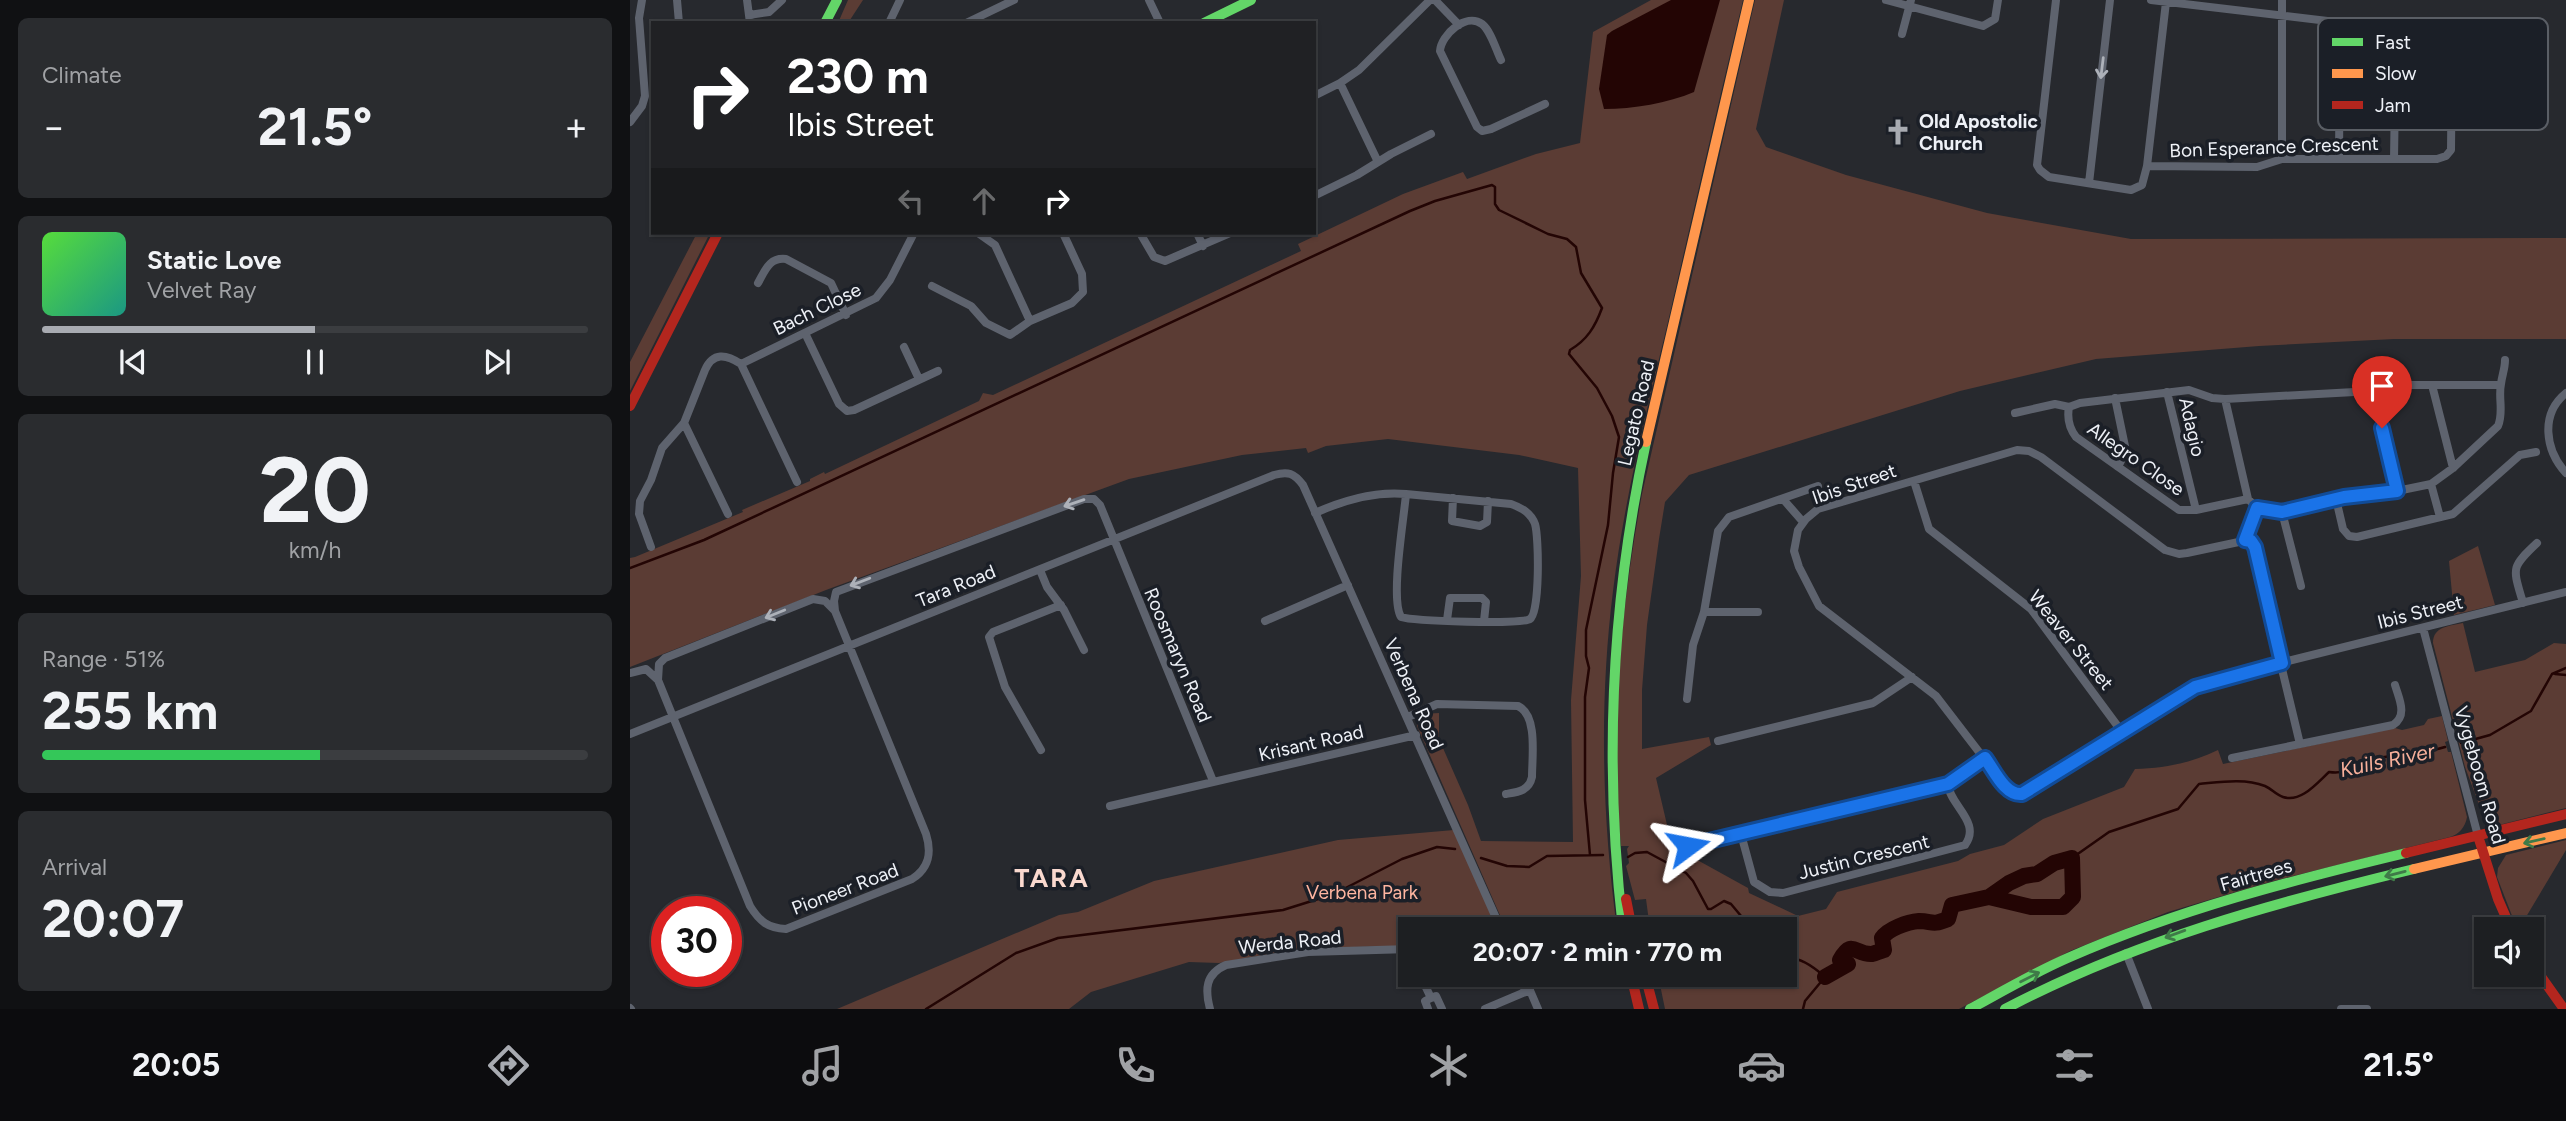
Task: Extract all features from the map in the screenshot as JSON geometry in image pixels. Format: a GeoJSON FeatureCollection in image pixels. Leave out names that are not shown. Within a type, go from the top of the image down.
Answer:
{"type":"FeatureCollection","features":[{"type":"Feature","properties":{"kind":"main road"},"geometry":{"type":"LineString","coordinates":[[826,21],[837,0]]}},
{"type":"Feature","properties":{"kind":"main road"},"geometry":{"type":"LineString","coordinates":[[1208,21],[1251,0]]}},
{"type":"Feature","properties":{"kind":"main road","name":"Legato Road"},"geometry":{"type":"LineString","coordinates":[[1621,917],[1615,873],[1613,761],[1615,670],[1623,574],[1638,481],[1749,0]]}},
{"type":"Feature","properties":{"kind":"main road"},"geometry":{"type":"LineString","coordinates":[[630,406],[717,235]]}},
{"type":"Feature","properties":{"kind":"main road","name":"Fairtrees"},"geometry":{"type":"LineString","coordinates":[[1970,1009],[2082,952],[2183,915],[2270,887],[2566,814]]}},
{"type":"Feature","properties":{"kind":"main road","name":"Fairtrees"},"geometry":{"type":"LineString","coordinates":[[2005,1009],[2054,984],[2180,931],[2566,833]]}},
{"type":"Feature","properties":{"kind":"main road","name":"Vygeboom Road"},"geometry":{"type":"LineString","coordinates":[[2478,836],[2506,917]]}},
{"type":"Feature","properties":{"kind":"main road","name":"Legato Road"},"geometry":{"type":"LineString","coordinates":[[1614,842],[1630,917]]}},
{"type":"Feature","properties":{"kind":"main road"},"geometry":{"type":"LineString","coordinates":[[2544,981],[2564,1009]]}},
{"type":"Feature","properties":{"kind":"main road"},"geometry":{"type":"LineString","coordinates":[[1634,987],[1639,1009]]}},
{"type":"Feature","properties":{"kind":"main road"},"geometry":{"type":"LineString","coordinates":[[1648,987],[1654,1009]]}},
{"type":"Feature","properties":{"kind":"street"},"geometry":{"type":"LineString","coordinates":[[630,122],[639,112],[648,77],[639,18],[642,0]]}},
{"type":"Feature","properties":{"kind":"street"},"geometry":{"type":"LineString","coordinates":[[677,0],[679,21]]}},
{"type":"Feature","properties":{"kind":"street"},"geometry":{"type":"LineString","coordinates":[[747,0],[749,19],[769,12],[782,0]]}},
{"type":"Feature","properties":{"kind":"street"},"geometry":{"type":"LineString","coordinates":[[890,21],[901,0]]}},
{"type":"Feature","properties":{"kind":"street"},"geometry":{"type":"LineString","coordinates":[[970,21],[1014,0]]}},
{"type":"Feature","properties":{"kind":"street"},"geometry":{"type":"LineString","coordinates":[[1149,0],[1159,21]]}},
{"type":"Feature","properties":{"kind":"street"},"geometry":{"type":"LineString","coordinates":[[1316,95],[1340,83],[1374,56],[1432,0],[1459,25]]}},
{"type":"Feature","properties":{"kind":"street"},"geometry":{"type":"LineString","coordinates":[[1886,0],[1910,3],[1983,26],[1995,19],[1998,0]]}},
{"type":"Feature","properties":{"kind":"street","name":"Bon Esperance Crescent"},"geometry":{"type":"LineString","coordinates":[[2056,0],[2038,165],[2049,177],[2131,190],[2142,185],[2147,166],[2257,167],[2282,159],[2437,159],[2449,153],[2450,130]]}},
{"type":"Feature","properties":{"kind":"street"},"geometry":{"type":"LineString","coordinates":[[2089,183],[2110,0]]}},
{"type":"Feature","properties":{"kind":"street","name":"Bon Esperance Crescent"},"geometry":{"type":"LineString","coordinates":[[2151,0],[2318,19]]}},
{"type":"Feature","properties":{"kind":"street"},"geometry":{"type":"LineString","coordinates":[[2282,0],[2282,159]]}},
{"type":"Feature","properties":{"kind":"street"},"geometry":{"type":"LineString","coordinates":[[2147,166],[2166,2]]}},
{"type":"Feature","properties":{"kind":"street"},"geometry":{"type":"LineString","coordinates":[[1902,34],[1910,3]]}},
{"type":"Feature","properties":{"kind":"street"},"geometry":{"type":"LineString","coordinates":[[1501,60],[1483,24],[1474,21],[1459,25],[1443,38],[1440,51],[1473,122],[1479,129],[1491,129],[1545,104]]}},
{"type":"Feature","properties":{"kind":"street"},"geometry":{"type":"LineString","coordinates":[[1340,83],[1378,162]]}},
{"type":"Feature","properties":{"kind":"street"},"geometry":{"type":"LineString","coordinates":[[2339,130],[2339,159]]}},
{"type":"Feature","properties":{"kind":"street"},"geometry":{"type":"LineString","coordinates":[[2394,130],[2394,159]]}},
{"type":"Feature","properties":{"kind":"street"},"geometry":{"type":"LineString","coordinates":[[1316,195],[1431,134]]}},
{"type":"Feature","properties":{"kind":"street","name":"Bach Close"},"geometry":{"type":"LineString","coordinates":[[741,364],[846,315],[881,294],[913,235]]}},
{"type":"Feature","properties":{"kind":"street"},"geometry":{"type":"LineString","coordinates":[[983,235],[995,245],[1030,321]]}},
{"type":"Feature","properties":{"kind":"street"},"geometry":{"type":"LineString","coordinates":[[932,286],[971,306],[986,323],[1008,335],[1014,334],[1030,321],[1072,303],[1083,292],[1082,274],[1064,235]]}},
{"type":"Feature","properties":{"kind":"street"},"geometry":{"type":"LineString","coordinates":[[1141,235],[1154,257],[1162,261],[1177,258],[1226,235]]}},
{"type":"Feature","properties":{"kind":"street"},"geometry":{"type":"LineString","coordinates":[[1198,235],[1203,246]]}},
{"type":"Feature","properties":{"kind":"street"},"geometry":{"type":"LineString","coordinates":[[758,284],[772,261],[778,258],[786,259],[831,283],[846,315]]}},
{"type":"Feature","properties":{"kind":"street"},"geometry":{"type":"LineString","coordinates":[[805,333],[839,404],[844,409],[854,410],[938,371]]}},
{"type":"Feature","properties":{"kind":"street"},"geometry":{"type":"LineString","coordinates":[[904,347],[919,379]]}},
{"type":"Feature","properties":{"kind":"street"},"geometry":{"type":"LineString","coordinates":[[651,547],[639,514],[640,501],[651,480],[662,448],[684,423],[711,359],[727,356],[741,364],[797,482]]}},
{"type":"Feature","properties":{"kind":"street"},"geometry":{"type":"LineString","coordinates":[[2225,399],[2248,499],[2257,508],[2282,512],[2336,499],[2431,484],[2453,468],[2498,426],[2501,416],[2500,385],[2505,360]]}},
{"type":"Feature","properties":{"kind":"street","name":"Allegro Close"},"geometry":{"type":"LineString","coordinates":[[2248,499],[2196,510],[2173,508],[2072,432],[2068,417],[2069,407],[2168,392],[2194,391],[2212,398],[2225,399],[2373,391],[2404,385],[2500,385]]}},
{"type":"Feature","properties":{"kind":"street"},"geometry":{"type":"LineString","coordinates":[[2432,385],[2453,468]]}},
{"type":"Feature","properties":{"kind":"street"},"geometry":{"type":"LineString","coordinates":[[2373,391],[2397,491]]}},
{"type":"Feature","properties":{"kind":"street","name":"Adagio"},"geometry":{"type":"LineString","coordinates":[[2168,392],[2196,510]]}},
{"type":"Feature","properties":{"kind":"street"},"geometry":{"type":"LineString","coordinates":[[2566,393],[2556,404],[2547,424],[2553,457],[2566,473]]}},
{"type":"Feature","properties":{"kind":"street"},"geometry":{"type":"LineString","coordinates":[[2115,398],[2126,451],[2118,467]]}},
{"type":"Feature","properties":{"kind":"street"},"geometry":{"type":"LineString","coordinates":[[2015,413],[2055,404],[2069,407]]}},
{"type":"Feature","properties":{"kind":"street"},"geometry":{"type":"LineString","coordinates":[[684,423],[727,514]]}},
{"type":"Feature","properties":{"kind":"street","name":"Ibis Street"},"geometry":{"type":"LineString","coordinates":[[2245,540],[2187,553],[2165,550],[2041,457],[2022,450],[2011,450],[1818,509],[1803,523],[1796,537],[1796,559],[1819,607],[1936,695],[2009,790],[2019,795],[2195,687],[2566,592]]}},
{"type":"Feature","properties":{"kind":"street"},"geometry":{"type":"LineString","coordinates":[[2336,499],[2343,529],[2353,537],[2440,517],[2456,512],[2520,455],[2536,452]]}},
{"type":"Feature","properties":{"kind":"street","name":"Tara Road"},"geometry":{"type":"LineString","coordinates":[[630,734],[1274,475],[1288,472],[1294,474]]}},
{"type":"Feature","properties":{"kind":"street","name":"Verbena Road"},"geometry":{"type":"LineString","coordinates":[[1294,474],[1303,485],[1496,917]]}},
{"type":"Feature","properties":{"kind":"street","name":"Weaver Street"},"geometry":{"type":"LineString","coordinates":[[1914,481],[1929,529],[2031,609],[2122,732]]}},
{"type":"Feature","properties":{"kind":"street"},"geometry":{"type":"LineString","coordinates":[[2431,484],[2440,517]]}},
{"type":"Feature","properties":{"kind":"street"},"geometry":{"type":"LineString","coordinates":[[1687,699],[1693,645],[1704,612],[1716,540],[1722,524],[1728,517],[1818,486]]}},
{"type":"Feature","properties":{"kind":"street"},"geometry":{"type":"LineString","coordinates":[[1315,513],[1361,497],[1406,494],[1511,503],[1521,507],[1530,515],[1536,526],[1538,573],[1535,612],[1531,619],[1484,621],[1404,618],[1398,611],[1398,578],[1406,494]]}},
{"type":"Feature","properties":{"kind":"street"},"geometry":{"type":"LineString","coordinates":[[1453,498],[1452,521],[1480,526],[1487,522],[1488,501]]}},
{"type":"Feature","properties":{"kind":"street","name":"Roosmaryn Road"},"geometry":{"type":"LineString","coordinates":[[835,611],[834,601],[839,590],[1084,499],[1094,499],[1100,505],[1213,780]]}},
{"type":"Feature","properties":{"kind":"street"},"geometry":{"type":"LineString","coordinates":[[1783,499],[1803,523]]}},
{"type":"Feature","properties":{"kind":"street"},"geometry":{"type":"LineString","coordinates":[[2257,508],[2245,540],[2251,541],[2255,547],[2300,744]]}},
{"type":"Feature","properties":{"kind":"street"},"geometry":{"type":"LineString","coordinates":[[2282,512],[2301,586]]}},
{"type":"Feature","properties":{"kind":"street"},"geometry":{"type":"LineString","coordinates":[[2523,603],[2515,573],[2516,564],[2538,543]]}},
{"type":"Feature","properties":{"kind":"street"},"geometry":{"type":"LineString","coordinates":[[1040,570],[1084,650]]}},
{"type":"Feature","properties":{"kind":"street"},"geometry":{"type":"LineString","coordinates":[[1265,621],[1348,585]]}},
{"type":"Feature","properties":{"kind":"street"},"geometry":{"type":"LineString","coordinates":[[1447,620],[1450,598],[1482,598],[1486,602],[1484,621]]}},
{"type":"Feature","properties":{"kind":"street"},"geometry":{"type":"LineString","coordinates":[[659,680],[659,664],[665,659],[813,599],[825,601],[835,611]]}},
{"type":"Feature","properties":{"kind":"street"},"geometry":{"type":"LineString","coordinates":[[1041,750],[1005,687],[989,637],[993,632],[1061,605]]}},
{"type":"Feature","properties":{"kind":"street","name":"Pioneer Road"},"geometry":{"type":"LineString","coordinates":[[659,680],[751,906],[761,922],[786,929],[912,879],[926,866],[929,858],[929,843],[835,611]]}},
{"type":"Feature","properties":{"kind":"street"},"geometry":{"type":"LineString","coordinates":[[1704,612],[1758,612]]}},
{"type":"Feature","properties":{"kind":"street","name":"Vygeboom Road"},"geometry":{"type":"LineString","coordinates":[[2423,628],[2478,836]]}},
{"type":"Feature","properties":{"kind":"street"},"geometry":{"type":"LineString","coordinates":[[630,673],[646,669],[659,680]]}},
{"type":"Feature","properties":{"kind":"street"},"geometry":{"type":"LineString","coordinates":[[1718,741],[1873,703],[1912,677]]}},
{"type":"Feature","properties":{"kind":"street"},"geometry":{"type":"LineString","coordinates":[[2232,758],[2393,725],[2399,721],[2402,714],[2395,685]]}},
{"type":"Feature","properties":{"kind":"street"},"geometry":{"type":"LineString","coordinates":[[1408,718],[1437,704],[1523,708],[1531,720],[1532,778],[1531,783],[1522,791],[1506,794]]}},
{"type":"Feature","properties":{"kind":"street","name":"Krisant Road"},"geometry":{"type":"LineString","coordinates":[[1110,806],[1416,735]]}},
{"type":"Feature","properties":{"kind":"street"},"geometry":{"type":"LineString","coordinates":[[1688,846],[1948,784],[1985,758]]}},
{"type":"Feature","properties":{"kind":"street","name":"Justin Crescent"},"geometry":{"type":"LineString","coordinates":[[1741,834],[1754,882],[1770,892],[1783,893],[1965,845],[1970,838],[1969,825],[1948,784]]}},
{"type":"Feature","properties":{"kind":"street","name":"Werda Road"},"geometry":{"type":"LineString","coordinates":[[1210,1009],[1206,992],[1208,983],[1215,971],[1226,965],[1308,952],[1398,950]]}},
{"type":"Feature","properties":{"kind":"street"},"geometry":{"type":"LineString","coordinates":[[2126,953],[2148,1009]]}},
{"type":"Feature","properties":{"kind":"street"},"geometry":{"type":"LineString","coordinates":[[1426,987],[1431,998]]}},
{"type":"Feature","properties":{"kind":"street"},"geometry":{"type":"LineString","coordinates":[[1524,987],[1529,989],[1538,1009]]}},
{"type":"Feature","properties":{"kind":"street"},"geometry":{"type":"LineString","coordinates":[[1485,1009],[1529,989]]}},
{"type":"Feature","properties":{"kind":"street"},"geometry":{"type":"LineString","coordinates":[[1428,1009],[1425,1001],[1436,996],[1442,1009]]}},
{"type":"Feature","properties":{"kind":"street"},"geometry":{"type":"LineString","coordinates":[[2341,1009],[2367,1009]]}},
{"type":"Feature","properties":{"kind":"green space"},"geometry":{"type":"Polygon","coordinates":[[[848,0],[863,0],[849,21],[839,21],[848,0]]]}},
{"type":"Feature","properties":{"kind":"green space"},"geometry":{"type":"Polygon","coordinates":[[[1651,0],[1743,0],[1636,457],[1613,591],[1606,675],[1604,760],[1608,845],[1616,917],[1501,917],[1417,726],[1417,719],[1423,714],[1439,713],[1439,739],[1481,841],[1573,842],[1571,700],[1581,576],[1578,468],[1519,455],[1388,439],[1326,446],[1308,453],[1306,448],[1242,455],[1129,479],[826,590],[630,667],[630,558],[743,512],[742,510],[979,401],[983,393],[993,395],[1301,251],[1298,244],[1403,194],[1463,172],[1467,179],[1536,154],[1580,143],[1593,32],[1651,0]]]}},
{"type":"Feature","properties":{"kind":"green space"},"geometry":{"type":"Polygon","coordinates":[[[1755,0],[1784,0],[1756,129],[1766,147],[1846,175],[1987,213],[2131,239],[2566,238],[2566,339],[2394,339],[2096,359],[1960,391],[1689,475],[1665,502],[1647,625],[1642,690],[1642,749],[1709,737],[1711,745],[1656,778],[1672,846],[1748,888],[1749,893],[1798,916],[1826,909],[1837,892],[1958,861],[1970,854],[2004,845],[2043,819],[2124,787],[2135,769],[2178,764],[2218,750],[2223,764],[2395,728],[2402,730],[2424,725],[2428,719],[2442,716],[2448,741],[2445,742],[2448,752],[2451,752],[2467,817],[2459,832],[2450,837],[2269,882],[2168,912],[2070,951],[1959,1009],[1665,1009],[1660,987],[1797,987],[1797,917],[1648,917],[1646,899],[1635,900],[1626,866],[1629,863],[1629,846],[1621,846],[1616,758],[1623,625],[1642,494],[1755,0]]]}},
{"type":"Feature","properties":{"kind":"green space"},"geometry":{"type":"Polygon","coordinates":[[[696,235],[709,235],[630,391],[630,362],[696,235]]]}},
{"type":"Feature","properties":{"kind":"green space"},"geometry":{"type":"Polygon","coordinates":[[[2478,546],[2495,605],[2454,615],[2449,561],[2478,546]]]}},
{"type":"Feature","properties":{"kind":"green space"},"geometry":{"type":"Polygon","coordinates":[[[2463,623],[2475,672],[2525,660],[2554,643],[2566,644],[2566,808],[2499,825],[2484,818],[2465,767],[2433,643],[2439,630],[2463,623]]]}},
{"type":"Feature","properties":{"kind":"green space","name":"Verbena Park"},"geometry":{"type":"Polygon","coordinates":[[[1454,830],[1492,917],[1398,917],[1398,946],[1300,948],[1219,963],[1189,962],[1091,992],[1069,1009],[837,1009],[1059,915],[1078,912],[1154,881],[1338,840],[1454,830]]]}},
{"type":"Feature","properties":{"kind":"green space"},"geometry":{"type":"Polygon","coordinates":[[[2566,840],[2566,850],[2526,917],[2513,917],[2497,877],[2498,868],[2506,855],[2566,840]]]}},
{"type":"Feature","properties":{"kind":"shaded area"},"geometry":{"type":"Polygon","coordinates":[[[1671,0],[1720,0],[1694,92],[1650,105],[1604,109],[1599,89],[1607,35],[1671,0]]]}},
{"type":"Feature","properties":{"kind":"waterway"},"geometry":{"type":"LineString","coordinates":[[630,568],[704,540],[1410,211],[1492,185],[1495,187],[1495,204],[1499,210],[1548,234],[1567,239],[1576,247],[1581,273],[1602,308],[1590,332],[1569,354],[1597,388],[1612,416],[1619,437],[1608,525],[1586,630],[1589,668],[1585,697],[1585,800],[1590,855]]}},
{"type":"Feature","properties":{"kind":"waterway","name":"Kuils River"},"geometry":{"type":"LineString","coordinates":[[2461,743],[2490,735],[2531,711],[2552,674],[2566,668]]}},
{"type":"Feature","properties":{"kind":"waterway","name":"Kuils River"},"geometry":{"type":"LineString","coordinates":[[2555,674],[2566,675]]}},
{"type":"Feature","properties":{"kind":"waterway","name":"Kuils River"},"geometry":{"type":"LineString","coordinates":[[2072,858],[2109,832],[2178,809],[2199,784],[2249,782],[2290,798],[2302,795],[2329,772],[2346,771],[2369,760],[2445,747]]}},
{"type":"Feature","properties":{"kind":"waterway"},"geometry":{"type":"LineString","coordinates":[[926,1009],[1016,953],[1058,938],[1283,910],[1334,894],[1402,859],[1437,847],[1455,849]]}},
{"type":"Feature","properties":{"kind":"waterway"},"geometry":{"type":"LineString","coordinates":[[1628,857],[1647,852],[1686,873],[1708,909],[1724,901],[1731,904],[1742,917]]}},
{"type":"Feature","properties":{"kind":"waterway"},"geometry":{"type":"LineString","coordinates":[[1481,858],[1507,866],[1529,867],[1547,856],[1603,855]]}},
{"type":"Feature","properties":{"kind":"waterway","name":"Kuils River"},"geometry":{"type":"LineString","coordinates":[[1825,977],[1848,964],[1840,960],[1848,950],[1854,949],[1866,954],[1884,950],[1882,938],[1898,926],[1924,921],[1935,923],[1948,919],[1952,905],[1989,897],[2031,907],[2063,907],[2073,897],[2072,858],[2009,883],[1989,897]]}},
{"type":"Feature","properties":{"kind":"waterway","name":"Kuils River"},"geometry":{"type":"LineString","coordinates":[[1797,960],[1825,977],[1805,1001],[1803,1009]]}},
{"type":"Feature","properties":{"kind":"traffic: fast"},"geometry":{"type":"LineString","coordinates":[[826,21],[837,0]]}},
{"type":"Feature","properties":{"kind":"traffic: fast"},"geometry":{"type":"LineString","coordinates":[[1208,21],[1251,0]]}},
{"type":"Feature","properties":{"kind":"traffic: fast"},"geometry":{"type":"LineString","coordinates":[[1622,917],[1614,807],[1614,685],[1625,563],[1646,442]]}},
{"type":"Feature","properties":{"kind":"traffic: fast"},"geometry":{"type":"LineString","coordinates":[[1970,1009],[2057,963],[2152,925],[2278,885],[2406,853]]}},
{"type":"Feature","properties":{"kind":"traffic: fast"},"geometry":{"type":"LineString","coordinates":[[2005,1009],[2104,963],[2205,926],[2414,869]]}},
{"type":"Feature","properties":{"kind":"traffic: slow"},"geometry":{"type":"LineString","coordinates":[[1646,442],[1749,0]]}},
{"type":"Feature","properties":{"kind":"traffic: slow"},"geometry":{"type":"LineString","coordinates":[[2414,869],[2566,833]]}},
{"type":"Feature","properties":{"kind":"traffic: jam"},"geometry":{"type":"LineString","coordinates":[[630,406],[717,235]]}},
{"type":"Feature","properties":{"kind":"traffic: jam"},"geometry":{"type":"LineString","coordinates":[[2406,853],[2566,814]]}},
{"type":"Feature","properties":{"kind":"traffic: jam"},"geometry":{"type":"LineString","coordinates":[[2478,836],[2506,917]]}},
{"type":"Feature","properties":{"kind":"traffic: jam"},"geometry":{"type":"LineString","coordinates":[[1626,899],[1630,917]]}},
{"type":"Feature","properties":{"kind":"traffic: jam"},"geometry":{"type":"LineString","coordinates":[[2544,981],[2564,1009]]}},
{"type":"Feature","properties":{"kind":"traffic: jam"},"geometry":{"type":"LineString","coordinates":[[1634,987],[1639,1009]]}},
{"type":"Feature","properties":{"kind":"traffic: jam"},"geometry":{"type":"LineString","coordinates":[[1648,987],[1654,1009]]}},
{"type":"Feature","properties":{"kind":"place","name":"Old Apostolic Church"},"geometry":{"type":"Point","coordinates":[1898,132]}},
{"type":"Feature","properties":{"kind":"district","name":"TARA"},"geometry":{"type":"Point","coordinates":[1052,878]}},
{"type":"Feature","properties":{"kind":"route"},"geometry":{"type":"LineString","coordinates":[[1688,846],[1948,784],[1985,758],[2009,790],[2015,795],[2026,793],[2195,687],[2282,663],[2255,547],[2253,542],[2245,540],[2257,508],[2282,512],[2344,497],[2397,491],[2382,428]]}}]}
